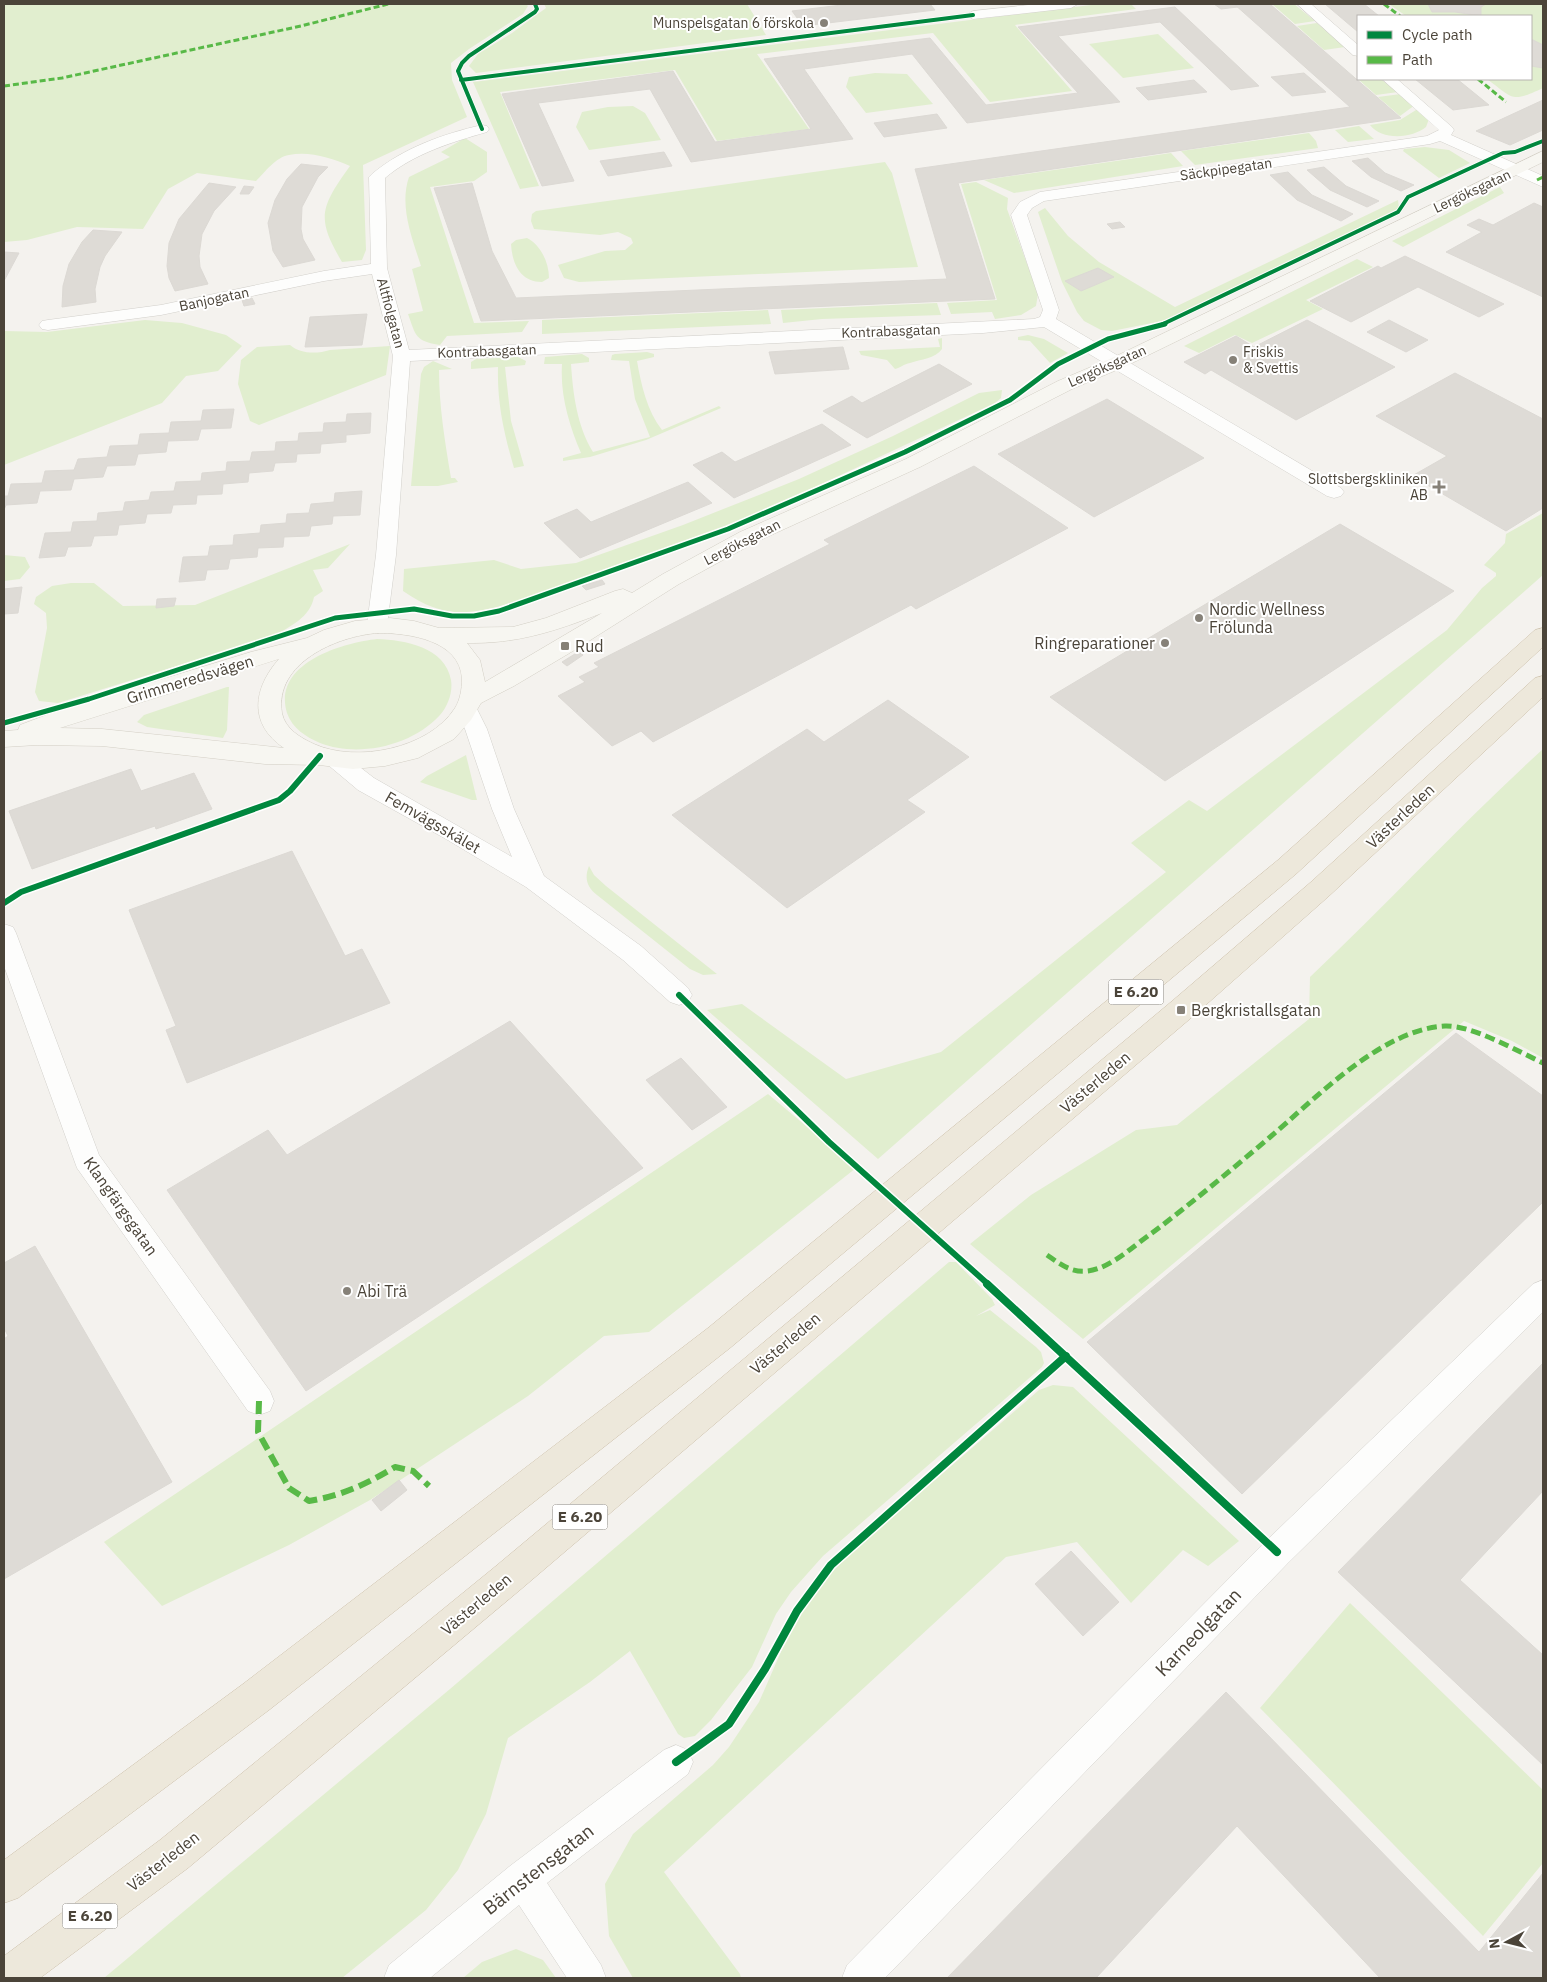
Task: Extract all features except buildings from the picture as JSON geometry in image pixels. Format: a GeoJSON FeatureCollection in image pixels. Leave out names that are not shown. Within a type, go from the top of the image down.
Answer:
{"type":"FeatureCollection","features":[{"type":"Feature","properties":{"kind":"highway","name":"E 6.20"},"geometry":{"type":"LineString","coordinates":[[4,1884],[272,1684],[719,1338],[1287,866],[1543,634]]}},
{"type":"Feature","properties":{"kind":"highway","name":"Västerleden"},"geometry":{"type":"LineString","coordinates":[[7,1978],[174,1854],[508,1578],[1189,1003],[1320,889],[1543,684]]}},
{"type":"Feature","properties":{"kind":"highway"},"geometry":{"type":"LineString","coordinates":[[34,1978],[174,1854]]}},
{"type":"Feature","properties":{"kind":"street"},"geometry":{"type":"LineString","coordinates":[[973,15],[1071,4]]}},
{"type":"Feature","properties":{"kind":"street"},"geometry":{"type":"LineString","coordinates":[[1303,4],[1357,51]]}},
{"type":"Feature","properties":{"kind":"street"},"geometry":{"type":"LineString","coordinates":[[1390,80],[1447,130],[1441,136],[1543,182]]}},
{"type":"Feature","properties":{"kind":"street","name":"Altfiolgatan"},"geometry":{"type":"LineString","coordinates":[[377,625],[386,556],[402,356],[379,268],[377,177],[399,162],[452,136],[482,129]]}},
{"type":"Feature","properties":{"kind":"street","name":"Säckpipegatan"},"geometry":{"type":"LineString","coordinates":[[1046,321],[1051,310],[1019,215],[1026,206],[1040,197],[1430,140],[1441,136]]}},
{"type":"Feature","properties":{"kind":"street","name":"Lergöksgatan"},"geometry":{"type":"LineString","coordinates":[[469,704],[565,646],[671,578],[748,537],[913,463],[1065,385],[1118,362],[1543,156]]}},
{"type":"Feature","properties":{"kind":"street","name":"Banjogatan"},"geometry":{"type":"LineString","coordinates":[[48,325],[161,310],[324,276],[379,268]]}},
{"type":"Feature","properties":{"kind":"street"},"geometry":{"type":"LineString","coordinates":[[1046,321],[1118,362],[1334,492]]}},
{"type":"Feature","properties":{"kind":"street","name":"Kontrabasgatan"},"geometry":{"type":"LineString","coordinates":[[402,356],[734,338],[983,328],[1035,324],[1046,321]]}},
{"type":"Feature","properties":{"kind":"street","name":"Lergöksgatan"},"geometry":{"type":"LineString","coordinates":[[439,636],[495,635],[532,629],[671,578]]}},
{"type":"Feature","properties":{"kind":"street"},"geometry":{"type":"LineString","coordinates":[[377,625],[410,627],[439,636],[454,644],[465,656],[472,669],[474,683],[469,704],[454,726],[435,740],[412,751],[360,761],[327,758],[296,746],[280,732],[270,714],[270,695],[277,676],[292,658],[333,634],[377,625]]}},
{"type":"Feature","properties":{"kind":"street","name":"Grimmeredsvägen"},"geometry":{"type":"LineString","coordinates":[[7,738],[258,657],[313,644]]}},
{"type":"Feature","properties":{"kind":"street"},"geometry":{"type":"LineString","coordinates":[[469,704],[503,809],[534,881]]}},
{"type":"Feature","properties":{"kind":"street","name":"Grimmeredsvägen"},"geometry":{"type":"LineString","coordinates":[[7,738],[90,738],[151,742],[267,756],[327,758]]}},
{"type":"Feature","properties":{"kind":"street","name":"Femvägsskälet"},"geometry":{"type":"LineString","coordinates":[[327,758],[366,784],[454,833],[534,881],[632,953],[679,995]]}},
{"type":"Feature","properties":{"kind":"street","name":"Klangfärgsgatan"},"geometry":{"type":"LineString","coordinates":[[4,932],[87,1160],[259,1402]]}},
{"type":"Feature","properties":{"kind":"street","name":"Karneolgatan"},"geometry":{"type":"LineString","coordinates":[[860,1978],[1276,1552],[1543,1293]]}},
{"type":"Feature","properties":{"kind":"street","name":"Bärnstensgatan"},"geometry":{"type":"LineString","coordinates":[[402,1978],[523,1879],[676,1762]]}},
{"type":"Feature","properties":{"kind":"street"},"geometry":{"type":"LineString","coordinates":[[523,1879],[588,1978]]}},
{"type":"Feature","properties":{"kind":"green space"},"geometry":{"type":"Polygon","coordinates":[[[4,4],[526,4],[528,6],[523,14],[451,63],[452,80],[467,117],[363,165],[366,250],[362,260],[342,262],[328,234],[325,213],[332,193],[350,166],[328,158],[305,154],[284,156],[271,165],[256,181],[197,173],[168,189],[143,229],[77,227],[27,240],[4,242],[4,4]]]}},
{"type":"Feature","properties":{"kind":"green space"},"geometry":{"type":"Polygon","coordinates":[[[544,4],[747,4],[766,35],[476,73],[469,66],[478,54],[512,33],[546,8],[544,4]]]}},
{"type":"Feature","properties":{"kind":"green space"},"geometry":{"type":"Polygon","coordinates":[[[1099,4],[1131,4],[1136,9],[1015,25],[1072,91],[990,102],[933,33],[757,54],[809,129],[717,141],[675,70],[500,92],[539,186],[520,189],[473,82],[1099,4]]]}},
{"type":"Feature","properties":{"kind":"green space"},"geometry":{"type":"Polygon","coordinates":[[[1272,4],[1294,4],[1315,21],[1295,24],[1272,4]]]}},
{"type":"Feature","properties":{"kind":"green space"},"geometry":{"type":"Polygon","coordinates":[[[1389,4],[1543,4],[1543,88],[1525,96],[1513,97],[1488,80],[1532,80],[1532,15],[1405,15],[1389,4]]]}},
{"type":"Feature","properties":{"kind":"green space"},"geometry":{"type":"Polygon","coordinates":[[[1317,23],[1345,47],[1324,50],[1297,26],[1317,23]]]}},
{"type":"Feature","properties":{"kind":"green space"},"geometry":{"type":"Polygon","coordinates":[[[1158,34],[1194,68],[1123,78],[1089,44],[1158,34]]]}},
{"type":"Feature","properties":{"kind":"green space"},"geometry":{"type":"Polygon","coordinates":[[[875,73],[907,74],[933,104],[866,113],[846,87],[849,77],[875,73]]]}},
{"type":"Feature","properties":{"kind":"green space"},"geometry":{"type":"Polygon","coordinates":[[[1359,80],[1382,80],[1398,92],[1376,95],[1359,80]]]}},
{"type":"Feature","properties":{"kind":"green space"},"geometry":{"type":"Polygon","coordinates":[[[1401,94],[1415,105],[1400,116],[1378,97],[1401,94]]]}},
{"type":"Feature","properties":{"kind":"green space"},"geometry":{"type":"Polygon","coordinates":[[[633,106],[645,113],[661,140],[589,150],[576,127],[582,112],[608,107],[633,106]]]}},
{"type":"Feature","properties":{"kind":"green space"},"geometry":{"type":"Polygon","coordinates":[[[1420,109],[1429,119],[1426,127],[1413,134],[1390,136],[1382,134],[1370,125],[1400,120],[1420,109]]]}},
{"type":"Feature","properties":{"kind":"green space"},"geometry":{"type":"Polygon","coordinates":[[[1359,126],[1374,139],[1348,142],[1335,130],[1359,126]]]}},
{"type":"Feature","properties":{"kind":"green space"},"geometry":{"type":"Polygon","coordinates":[[[1309,133],[1316,141],[1318,148],[1195,165],[1181,151],[1309,133]]]}},
{"type":"Feature","properties":{"kind":"green space"},"geometry":{"type":"Polygon","coordinates":[[[465,138],[487,152],[487,172],[474,181],[430,187],[474,323],[529,321],[522,332],[447,336],[440,345],[421,339],[415,332],[408,314],[423,311],[412,269],[421,266],[408,222],[405,199],[406,188],[409,177],[450,157],[441,152],[465,138]]]}},
{"type":"Feature","properties":{"kind":"green space"},"geometry":{"type":"Polygon","coordinates":[[[1425,147],[1449,150],[1470,163],[1439,178],[1403,151],[1404,149],[1425,147]]]}},
{"type":"Feature","properties":{"kind":"green space"},"geometry":{"type":"Polygon","coordinates":[[[1171,153],[1183,166],[1014,193],[984,180],[1171,153]]]}},
{"type":"Feature","properties":{"kind":"green space"},"geometry":{"type":"Polygon","coordinates":[[[885,162],[892,173],[918,267],[579,282],[564,278],[558,265],[605,251],[625,250],[633,243],[631,238],[618,232],[600,235],[534,229],[531,221],[532,214],[536,211],[885,162]]]}},
{"type":"Feature","properties":{"kind":"green space"},"geometry":{"type":"Polygon","coordinates":[[[976,182],[1008,198],[1007,209],[1038,294],[1036,306],[1021,315],[995,319],[992,312],[951,314],[947,303],[997,300],[961,184],[976,182]]]}},
{"type":"Feature","properties":{"kind":"green space"},"geometry":{"type":"Polygon","coordinates":[[[1500,187],[1504,193],[1403,247],[1392,241],[1500,187]]]}},
{"type":"Feature","properties":{"kind":"green space"},"geometry":{"type":"Polygon","coordinates":[[[1398,200],[1399,208],[1162,321],[1112,331],[1101,330],[1084,321],[1077,312],[1062,282],[1038,212],[1045,208],[1068,236],[1099,262],[1175,307],[1398,200]]]}},
{"type":"Feature","properties":{"kind":"green space"},"geometry":{"type":"Polygon","coordinates":[[[527,238],[540,250],[548,266],[549,278],[542,282],[528,279],[515,264],[511,244],[516,240],[527,238]]]}},
{"type":"Feature","properties":{"kind":"green space"},"geometry":{"type":"Polygon","coordinates":[[[1357,259],[1373,267],[1306,300],[1323,309],[1252,343],[1235,335],[1199,353],[1184,346],[1357,259]]]}},
{"type":"Feature","properties":{"kind":"green space"},"geometry":{"type":"Polygon","coordinates":[[[937,303],[941,315],[822,319],[783,323],[781,310],[937,303]]]}},
{"type":"Feature","properties":{"kind":"green space"},"geometry":{"type":"Polygon","coordinates":[[[768,310],[771,324],[542,334],[542,320],[768,310]]]}},
{"type":"Feature","properties":{"kind":"green space"},"geometry":{"type":"Polygon","coordinates":[[[145,320],[182,323],[226,335],[242,346],[218,371],[186,376],[162,403],[4,465],[4,331],[47,332],[145,320]]]}},
{"type":"Feature","properties":{"kind":"green space"},"geometry":{"type":"Polygon","coordinates":[[[1028,335],[1044,339],[1068,353],[1050,363],[1030,341],[1018,340],[1018,337],[1028,335]]]}},
{"type":"Feature","properties":{"kind":"green space"},"geometry":{"type":"Polygon","coordinates":[[[942,338],[942,349],[936,355],[895,369],[887,360],[861,355],[859,351],[940,347],[938,339],[942,338]]]}},
{"type":"Feature","properties":{"kind":"green space"},"geometry":{"type":"Polygon","coordinates":[[[290,345],[304,352],[314,353],[330,350],[390,346],[386,375],[259,425],[250,421],[238,384],[241,360],[257,347],[290,345]]]}},
{"type":"Feature","properties":{"kind":"green space"},"geometry":{"type":"Polygon","coordinates":[[[647,352],[654,354],[654,357],[637,361],[649,406],[662,430],[719,406],[721,408],[646,440],[590,457],[563,461],[563,458],[581,453],[566,410],[562,387],[562,364],[544,364],[545,357],[582,354],[589,358],[589,362],[571,364],[573,387],[580,421],[593,452],[650,437],[635,399],[629,361],[611,360],[612,355],[615,354],[647,352]]]}},
{"type":"Feature","properties":{"kind":"green space"},"geometry":{"type":"Polygon","coordinates":[[[518,357],[526,361],[525,365],[505,367],[511,421],[524,466],[514,468],[502,418],[498,367],[471,369],[471,362],[476,359],[518,357]]]}},
{"type":"Feature","properties":{"kind":"green space"},"geometry":{"type":"Polygon","coordinates":[[[433,361],[452,369],[439,370],[439,384],[451,478],[455,478],[458,482],[438,486],[411,486],[421,374],[424,367],[433,361]]]}},
{"type":"Feature","properties":{"kind":"green space"},"geometry":{"type":"Polygon","coordinates":[[[1002,390],[1001,398],[995,403],[725,529],[511,603],[481,610],[455,612],[430,606],[403,591],[404,569],[494,560],[521,569],[576,563],[683,525],[799,479],[893,436],[979,393],[1002,390]]]}},
{"type":"Feature","properties":{"kind":"green space"},"geometry":{"type":"Polygon","coordinates":[[[1543,513],[1543,575],[878,1159],[707,1010],[742,1004],[846,1079],[941,1052],[1166,872],[1131,843],[1189,800],[1207,811],[1447,630],[1482,588],[1496,576],[1496,573],[1484,565],[1505,543],[1506,534],[1543,513]]]}},
{"type":"Feature","properties":{"kind":"green space"},"geometry":{"type":"Polygon","coordinates":[[[350,544],[328,568],[313,570],[323,591],[314,597],[304,616],[274,636],[58,703],[39,701],[35,692],[47,628],[46,613],[34,604],[36,597],[52,586],[71,583],[94,583],[123,606],[195,605],[350,544]]]}},
{"type":"Feature","properties":{"kind":"green space"},"geometry":{"type":"Polygon","coordinates":[[[4,555],[25,557],[30,567],[20,579],[4,581],[4,555]]]}},
{"type":"Feature","properties":{"kind":"green space"},"geometry":{"type":"Polygon","coordinates":[[[377,639],[411,644],[432,653],[441,660],[451,680],[451,689],[449,699],[440,715],[415,735],[384,746],[367,749],[335,747],[315,741],[305,735],[289,718],[285,696],[290,681],[299,669],[329,651],[362,641],[377,639]]]}},
{"type":"Feature","properties":{"kind":"green space"},"geometry":{"type":"Polygon","coordinates":[[[229,687],[227,730],[223,738],[147,727],[137,722],[144,715],[229,687]]]}},
{"type":"Feature","properties":{"kind":"green space"},"geometry":{"type":"Polygon","coordinates":[[[1543,749],[1543,1058],[1512,1041],[1464,1021],[1083,1339],[970,1244],[1031,1195],[1136,1130],[1177,1125],[1309,1019],[1310,977],[1543,749]]]}},
{"type":"Feature","properties":{"kind":"green space"},"geometry":{"type":"Polygon","coordinates":[[[466,755],[477,800],[472,800],[420,782],[427,776],[466,755]]]}},
{"type":"Feature","properties":{"kind":"green space"},"geometry":{"type":"Polygon","coordinates":[[[589,866],[594,875],[606,886],[717,974],[703,975],[690,969],[597,895],[587,882],[589,866]]]}},
{"type":"Feature","properties":{"kind":"green space"},"geometry":{"type":"Polygon","coordinates":[[[768,1094],[856,1168],[649,1332],[604,1336],[528,1396],[370,1500],[289,1545],[162,1606],[104,1542],[768,1094]]]}},
{"type":"Feature","properties":{"kind":"green space"},"geometry":{"type":"Polygon","coordinates":[[[949,1262],[956,1262],[992,1299],[995,1305],[976,1316],[990,1310],[1041,1352],[1044,1363],[1042,1367],[823,1556],[791,1592],[776,1614],[752,1667],[711,1720],[695,1736],[684,1738],[678,1734],[630,1651],[590,1682],[508,1738],[486,1814],[458,1870],[426,1910],[342,1978],[104,1978],[450,1689],[949,1262]]]}},
{"type":"Feature","properties":{"kind":"green space"},"geometry":{"type":"Polygon","coordinates":[[[1053,1385],[1073,1387],[1239,1541],[1208,1566],[1183,1550],[1131,1603],[1077,1542],[1006,1557],[664,1872],[740,1974],[741,1978],[633,1978],[609,1936],[605,1884],[633,1834],[713,1765],[729,1747],[759,1702],[794,1622],[805,1603],[825,1579],[855,1549],[1039,1390],[1053,1385]]]}},
{"type":"Feature","properties":{"kind":"green space"},"geometry":{"type":"Polygon","coordinates":[[[1350,1603],[1543,1790],[1543,1863],[1483,1936],[1260,1708],[1350,1603]]]}},
{"type":"Feature","properties":{"kind":"green space"},"geometry":{"type":"Polygon","coordinates":[[[516,1949],[543,1960],[556,1978],[463,1978],[482,1962],[516,1949]]]}},
{"type":"Feature","properties":{"kind":"marked path"},"geometry":{"type":"LineString","coordinates":[[4,86],[62,78],[301,26],[388,4]]}},
{"type":"Feature","properties":{"kind":"marked path"},"geometry":{"type":"LineString","coordinates":[[1384,4],[1399,15]]}},
{"type":"Feature","properties":{"kind":"marked path"},"geometry":{"type":"LineString","coordinates":[[1479,80],[1506,102]]}},
{"type":"Feature","properties":{"kind":"marked path"},"geometry":{"type":"LineString","coordinates":[[1537,180],[1543,177]]}},
{"type":"Feature","properties":{"kind":"marked path"},"geometry":{"type":"LineString","coordinates":[[1047,1255],[1064,1267],[1077,1272],[1090,1271],[1113,1261],[1192,1203],[1358,1063],[1393,1041],[1415,1031],[1445,1026],[1465,1028],[1543,1063]]}},
{"type":"Feature","properties":{"kind":"marked path"},"geometry":{"type":"LineString","coordinates":[[259,1401],[258,1432],[289,1488],[309,1501],[334,1497],[354,1490],[395,1467],[413,1471],[429,1486]]}},
{"type":"Feature","properties":{"kind":"cycle path"},"geometry":{"type":"LineString","coordinates":[[482,129],[458,71],[462,63],[469,56],[535,12],[537,9],[535,4]]}},
{"type":"Feature","properties":{"kind":"cycle path"},"geometry":{"type":"LineString","coordinates":[[461,80],[973,15]]}},
{"type":"Feature","properties":{"kind":"cycle path"},"geometry":{"type":"LineString","coordinates":[[4,723],[89,699],[335,618],[414,609],[452,616],[474,616],[499,611],[728,529],[905,452],[1010,400],[1058,364],[1108,339],[1163,325],[1398,212],[1408,197],[1503,153],[1515,152],[1543,141]]}},
{"type":"Feature","properties":{"kind":"cycle path"},"geometry":{"type":"LineString","coordinates":[[4,903],[21,892],[279,800],[290,791],[320,756]]}},
{"type":"Feature","properties":{"kind":"cycle path"},"geometry":{"type":"LineString","coordinates":[[679,995],[829,1142],[955,1254],[1277,1552]]}},
{"type":"Feature","properties":{"kind":"cycle path"},"geometry":{"type":"LineString","coordinates":[[676,1762],[729,1724],[765,1669],[797,1611],[831,1565],[1066,1356]]}},
{"type":"Feature","properties":{"kind":"place","name":"Munspelsgatan 6 förskola"},"geometry":{"type":"Point","coordinates":[824,23]}},
{"type":"Feature","properties":{"kind":"place","name":"Friskis & Svettis"},"geometry":{"type":"Point","coordinates":[1233,360]}},
{"type":"Feature","properties":{"kind":"place","name":"Slottsbergskliniken AB"},"geometry":{"type":"Point","coordinates":[1439,487]}},
{"type":"Feature","properties":{"kind":"place","name":"Nordic Wellness Frölunda"},"geometry":{"type":"Point","coordinates":[1199,618]}},
{"type":"Feature","properties":{"kind":"place","name":"Ringreparationer"},"geometry":{"type":"Point","coordinates":[1165,643]}},
{"type":"Feature","properties":{"kind":"place","name":"Rud"},"geometry":{"type":"Point","coordinates":[565,646]}},
{"type":"Feature","properties":{"kind":"place","name":"Bergkristallsgatan"},"geometry":{"type":"Point","coordinates":[1181,1010]}},
{"type":"Feature","properties":{"kind":"place","name":"Abi Trä"},"geometry":{"type":"Point","coordinates":[347,1291]}}]}
